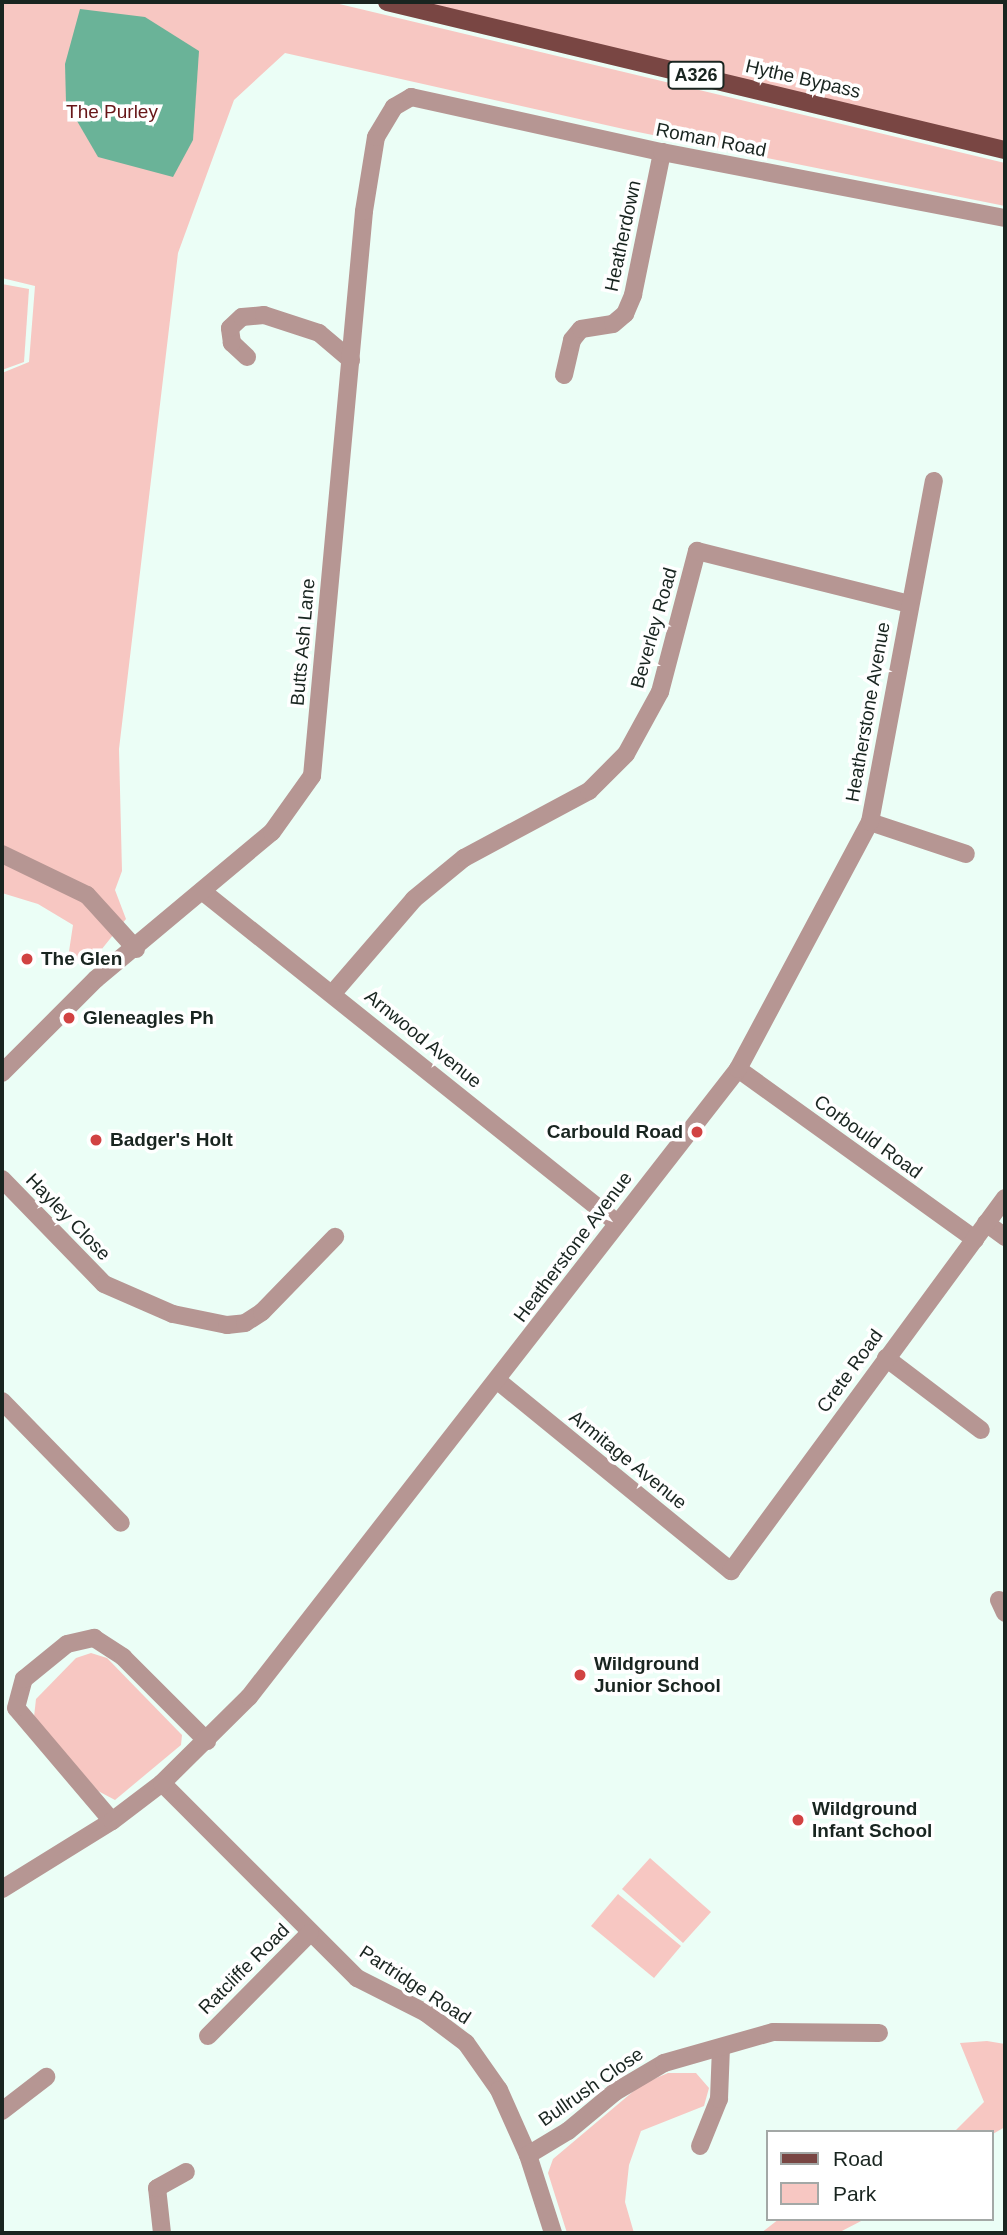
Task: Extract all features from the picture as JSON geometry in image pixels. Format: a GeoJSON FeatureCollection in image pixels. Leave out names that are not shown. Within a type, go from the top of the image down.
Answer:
{"type":"FeatureCollection","features":[{"type":"Feature","properties":{"kind":"main road","name":"Hythe Bypass"},"geometry":{"type":"LineString","coordinates":[[387,2],[1005,150]]}},
{"type":"Feature","properties":{"kind":"street","name":"Roman Road"},"geometry":{"type":"LineString","coordinates":[[411,97],[662,152],[1005,218]]}},
{"type":"Feature","properties":{"kind":"street","name":"Butts Ash Lane"},"geometry":{"type":"LineString","coordinates":[[2,1073],[96,979],[136,949],[272,832],[312,776],[351,360],[376,137],[394,107],[411,97]]}},
{"type":"Feature","properties":{"kind":"street","name":"Heatherdown"},"geometry":{"type":"LineString","coordinates":[[564,375],[572,340],[581,329],[613,324],[625,314],[634,295],[662,152]]}},
{"type":"Feature","properties":{"kind":"street"},"geometry":{"type":"LineString","coordinates":[[247,357],[232,343],[230,328],[242,317],[264,315],[292,321],[319,333],[351,360]]}},
{"type":"Feature","properties":{"kind":"street","name":"Heatherstone Avenue"},"geometry":{"type":"LineString","coordinates":[[2,1889],[112,1821],[162,1783],[207,1741],[270,1673],[498,1381],[616,1222],[738,1069],[870,822],[934,481]]}},
{"type":"Feature","properties":{"kind":"street","name":"Beverley Road"},"geometry":{"type":"LineString","coordinates":[[333,993],[414,898],[464,858],[589,791],[626,754],[660,692],[697,551],[909,604]]}},
{"type":"Feature","properties":{"kind":"street"},"geometry":{"type":"LineString","coordinates":[[870,822],[966,854]]}},
{"type":"Feature","properties":{"kind":"street"},"geometry":{"type":"LineString","coordinates":[[2,854],[87,895],[136,949]]}},
{"type":"Feature","properties":{"kind":"street","name":"Arnwood Avenue"},"geometry":{"type":"LineString","coordinates":[[202,891],[333,993],[616,1222]]}},
{"type":"Feature","properties":{"kind":"street","name":"Corbould Road"},"geometry":{"type":"LineString","coordinates":[[738,1069],[975,1239]]}},
{"type":"Feature","properties":{"kind":"street","name":"Hayley Close"},"geometry":{"type":"LineString","coordinates":[[2,1179],[104,1284],[173,1314],[227,1325],[244,1323],[262,1312],[335,1237]]}},
{"type":"Feature","properties":{"kind":"street","name":"Crete Road"},"geometry":{"type":"LineString","coordinates":[[731,1571],[1005,1198]]}},
{"type":"Feature","properties":{"kind":"street"},"geometry":{"type":"LineString","coordinates":[[986,1223],[1005,1237]]}},
{"type":"Feature","properties":{"kind":"street"},"geometry":{"type":"LineString","coordinates":[[886,1359],[981,1430]]}},
{"type":"Feature","properties":{"kind":"street","name":"Armitage Avenue"},"geometry":{"type":"LineString","coordinates":[[498,1381],[731,1571]]}},
{"type":"Feature","properties":{"kind":"street"},"geometry":{"type":"LineString","coordinates":[[2,1401],[121,1523]]}},
{"type":"Feature","properties":{"kind":"street"},"geometry":{"type":"LineString","coordinates":[[112,1821],[16,1708],[24,1679],[67,1644],[94,1638],[123,1657],[207,1741]]}},
{"type":"Feature","properties":{"kind":"street","name":"Partridge Road"},"geometry":{"type":"LineString","coordinates":[[162,1783],[357,1978],[426,2013],[466,2042],[499,2090],[528,2155],[554,2233]]}},
{"type":"Feature","properties":{"kind":"street","name":"Ratcliffe Road"},"geometry":{"type":"LineString","coordinates":[[208,2036],[310,1933]]}},
{"type":"Feature","properties":{"kind":"street","name":"Bullrush Close"},"geometry":{"type":"LineString","coordinates":[[528,2155],[664,2063],[773,2032],[879,2033]]}},
{"type":"Feature","properties":{"kind":"street"},"geometry":{"type":"LineString","coordinates":[[700,2146],[719,2099],[721,2048]]}},
{"type":"Feature","properties":{"kind":"street"},"geometry":{"type":"LineString","coordinates":[[2,2111],[46,2077]]}},
{"type":"Feature","properties":{"kind":"street"},"geometry":{"type":"LineString","coordinates":[[162,2233],[157,2188],[186,2172]]}},
{"type":"Feature","properties":{"kind":"green space","name":"The Purley"},"geometry":{"type":"Polygon","coordinates":[[[2,2],[331,2],[1005,163],[1005,206],[628,130],[285,53],[234,100],[178,253],[119,749],[122,871],[115,890],[126,919],[89,965],[68,958],[73,925],[38,904],[2,893],[2,373],[29,362],[35,286],[2,278],[2,2]]]}},
{"type":"Feature","properties":{"kind":"green space"},"geometry":{"type":"Polygon","coordinates":[[[422,2],[1005,2],[1005,144],[422,2]]]}},
{"type":"Feature","properties":{"kind":"green space"},"geometry":{"type":"Polygon","coordinates":[[[2,284],[29,289],[24,362],[2,370],[2,284]]]}},
{"type":"Feature","properties":{"kind":"green space"},"geometry":{"type":"Polygon","coordinates":[[[91,1653],[107,1658],[182,1735],[181,1745],[115,1800],[98,1791],[34,1717],[36,1699],[76,1658],[91,1653]]]}},
{"type":"Feature","properties":{"kind":"green space"},"geometry":{"type":"Polygon","coordinates":[[[650,1858],[711,1912],[683,1943],[622,1889],[650,1858]]]}},
{"type":"Feature","properties":{"kind":"green space"},"geometry":{"type":"Polygon","coordinates":[[[618,1894],[681,1946],[654,1978],[591,1926],[618,1894]]]}},
{"type":"Feature","properties":{"kind":"green space"},"geometry":{"type":"Polygon","coordinates":[[[987,2041],[1005,2044],[1005,2127],[993,2134],[993,2130],[956,2130],[984,2102],[960,2043],[987,2041]]]}},
{"type":"Feature","properties":{"kind":"green space"},"geometry":{"type":"Polygon","coordinates":[[[668,2073],[696,2073],[709,2088],[704,2106],[641,2131],[629,2165],[625,2202],[634,2233],[567,2233],[548,2173],[553,2159],[642,2084],[668,2073]]]}},
{"type":"Feature","properties":{"kind":"green space"},"geometry":{"type":"Polygon","coordinates":[[[776,2221],[861,2221],[838,2233],[761,2233],[776,2221]]]}},
{"type":"Feature","properties":{"kind":"shaded area"},"geometry":{"type":"Polygon","coordinates":[[[80,9],[145,17],[199,51],[193,140],[173,177],[98,157],[66,102],[65,64],[80,9]]]}},
{"type":"Feature","properties":{"kind":"place","name":"The Glen"},"geometry":{"type":"Point","coordinates":[27,959]}},
{"type":"Feature","properties":{"kind":"place","name":"Gleneagles Ph"},"geometry":{"type":"Point","coordinates":[69,1018]}},
{"type":"Feature","properties":{"kind":"place","name":"Carbould Road"},"geometry":{"type":"Point","coordinates":[697,1132]}},
{"type":"Feature","properties":{"kind":"place","name":"Badger's Holt"},"geometry":{"type":"Point","coordinates":[96,1140]}},
{"type":"Feature","properties":{"kind":"place","name":"Wildground Junior School"},"geometry":{"type":"Point","coordinates":[580,1675]}},
{"type":"Feature","properties":{"kind":"place","name":"Wildground Infant School"},"geometry":{"type":"Point","coordinates":[798,1820]}}]}
